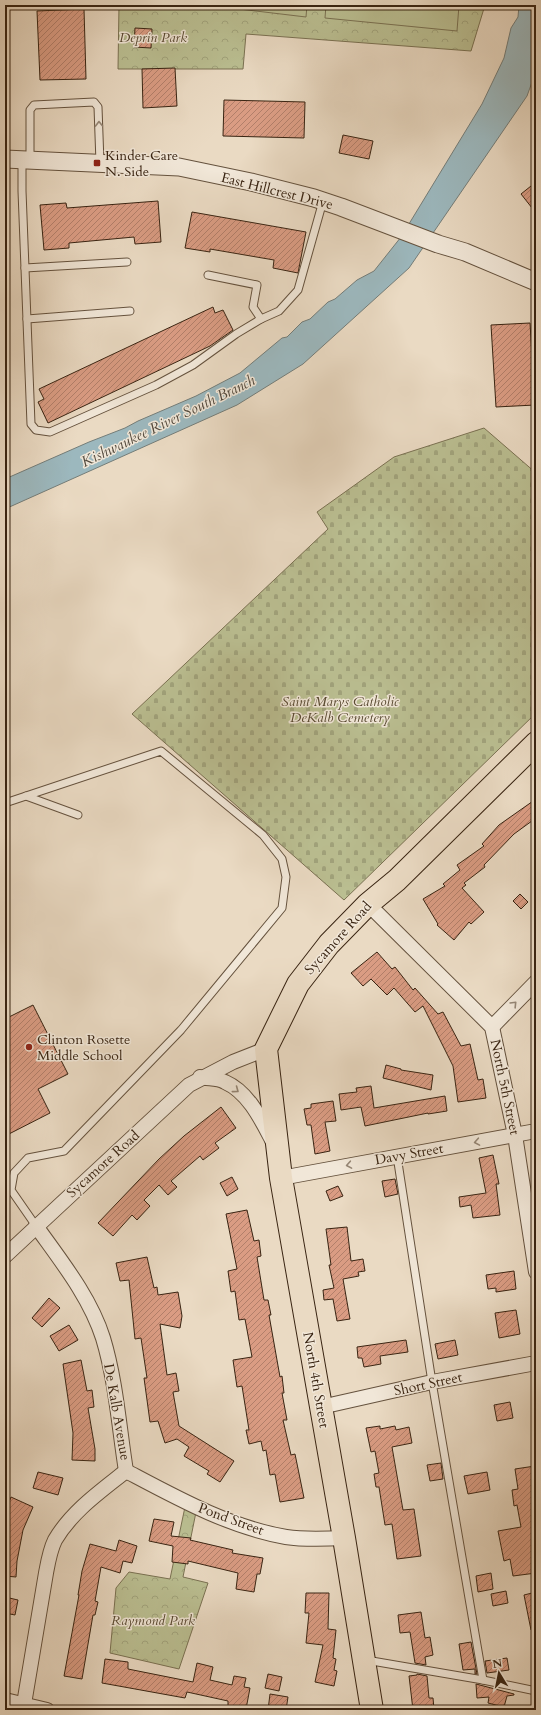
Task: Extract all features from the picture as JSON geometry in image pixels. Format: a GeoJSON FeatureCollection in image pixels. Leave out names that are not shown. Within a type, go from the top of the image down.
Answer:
{"type":"FeatureCollection","features":[{"type":"Feature","properties":{"kind":"main road","name":"Sycamore Road"},"geometry":{"type":"LineString","coordinates":[[266,1049],[298,984],[329,944],[368,904],[396,880],[536,743]]}},
{"type":"Feature","properties":{"kind":"main road","name":"North 4th Street"},"geometry":{"type":"LineString","coordinates":[[266,1049],[281,1178],[344,1538],[372,1710]]}},
{"type":"Feature","properties":{"kind":"street","name":"East Hillcrest Drive"},"geometry":{"type":"LineString","coordinates":[[15,159],[179,167],[282,189],[323,201],[438,244],[465,252],[536,282]]}},
{"type":"Feature","properties":{"kind":"street","name":"North 5th Street"},"geometry":{"type":"LineString","coordinates":[[368,904],[492,1027],[515,1134],[536,1272]]}},
{"type":"Feature","properties":{"kind":"street"},"geometry":{"type":"LineString","coordinates":[[492,1027],[536,982]]}},
{"type":"Feature","properties":{"kind":"street","name":"Sycamore Road"},"geometry":{"type":"LineString","coordinates":[[5,1256],[189,1084],[200,1077],[266,1049]]}},
{"type":"Feature","properties":{"kind":"street"},"geometry":{"type":"LineString","coordinates":[[200,1077],[225,1081],[243,1094],[260,1116],[278,1152]]}},
{"type":"Feature","properties":{"kind":"street","name":"Davy Street"},"geometry":{"type":"LineString","coordinates":[[281,1178],[536,1130]]}},
{"type":"Feature","properties":{"kind":"street","name":"De Kalb Avenue"},"geometry":{"type":"LineString","coordinates":[[24,1704],[50,1552],[55,1541],[74,1515],[126,1471],[113,1388],[102,1337],[91,1310],[76,1282],[36,1226]]}},
{"type":"Feature","properties":{"kind":"street","name":"Short Street"},"geometry":{"type":"LineString","coordinates":[[321,1407],[432,1382],[536,1363]]}},
{"type":"Feature","properties":{"kind":"street","name":"Pond Street"},"geometry":{"type":"LineString","coordinates":[[126,1471],[186,1502],[227,1520],[262,1532],[310,1539],[344,1538]]}},
{"type":"Feature","properties":{"kind":"street"},"geometry":{"type":"LineString","coordinates":[[5,1700],[47,1710]]}},
{"type":"Feature","properties":{"kind":"lane"},"geometry":{"type":"LineString","coordinates":[[5,199],[30,110],[34,105],[94,102],[98,107],[100,163]]}},
{"type":"Feature","properties":{"kind":"lane"},"geometry":{"type":"LineString","coordinates":[[15,159],[22,191],[31,424],[36,430],[50,432],[156,385],[193,365],[236,334],[278,311],[298,290],[323,201]]}},
{"type":"Feature","properties":{"kind":"lane"},"geometry":{"type":"LineString","coordinates":[[25,268],[127,262]]}},
{"type":"Feature","properties":{"kind":"lane"},"geometry":{"type":"LineString","coordinates":[[208,275],[257,285],[253,307],[261,319]]}},
{"type":"Feature","properties":{"kind":"lane"},"geometry":{"type":"LineString","coordinates":[[27,319],[130,311]]}},
{"type":"Feature","properties":{"kind":"lane"},"geometry":{"type":"LineString","coordinates":[[5,803],[161,751],[263,835],[282,859],[286,877],[282,908],[181,1030],[64,1151],[28,1158],[14,1174],[11,1190],[36,1226]]}},
{"type":"Feature","properties":{"kind":"lane"},"geometry":{"type":"LineString","coordinates":[[26,796],[78,815]]}},
{"type":"Feature","properties":{"kind":"lane"},"geometry":{"type":"LineString","coordinates":[[397,1156],[432,1382],[483,1680]]}},
{"type":"Feature","properties":{"kind":"lane"},"geometry":{"type":"LineString","coordinates":[[364,1660],[483,1680],[536,1691]]}},
{"type":"Feature","properties":{"kind":"green space","name":"Deprin Park"},"geometry":{"type":"Polygon","coordinates":[[[119,5],[485,5],[471,51],[246,34],[243,69],[118,69],[119,5]]]}},
{"type":"Feature","properties":{"kind":"green space"},"geometry":{"type":"Polygon","coordinates":[[[239,5],[307,5],[306,17],[239,9],[239,5]]]}},
{"type":"Feature","properties":{"kind":"green space"},"geometry":{"type":"Polygon","coordinates":[[[326,5],[459,5],[457,31],[325,18],[326,5]]]}},
{"type":"Feature","properties":{"kind":"green space","name":"Saint Marys Catholic DeKalb Cemetery"},"geometry":{"type":"Polygon","coordinates":[[[484,428],[536,473],[536,713],[344,900],[132,714],[328,529],[317,512],[394,457],[484,428]]]}},
{"type":"Feature","properties":{"kind":"green space","name":"Raymond Park"},"geometry":{"type":"Polygon","coordinates":[[[186,1502],[197,1507],[183,1577],[208,1583],[179,1669],[110,1653],[116,1588],[129,1572],[170,1579],[186,1502]]]}},
{"type":"Feature","properties":{"kind":"water","name":"Kishwaukee River South Branch"},"geometry":{"type":"Polygon","coordinates":[[[519,5],[536,5],[536,71],[527,96],[409,268],[303,364],[237,405],[5,509],[5,479],[196,396],[240,373],[282,338],[287,337],[302,322],[310,319],[328,302],[335,299],[357,280],[374,271],[401,237],[482,104],[504,58],[511,28],[518,17],[519,5]]]}},
{"type":"Feature","properties":{"kind":"building"},"geometry":{"type":"Polygon","coordinates":[[[84,9],[86,79],[40,80],[37,11],[84,9]]]}},
{"type":"Feature","properties":{"kind":"building"},"geometry":{"type":"Polygon","coordinates":[[[135,28],[152,29],[151,48],[134,47],[135,28]]]}},
{"type":"Feature","properties":{"kind":"building"},"geometry":{"type":"Polygon","coordinates":[[[175,68],[177,106],[143,108],[142,69],[175,68]]]}},
{"type":"Feature","properties":{"kind":"building"},"geometry":{"type":"Polygon","coordinates":[[[224,100],[305,102],[304,138],[223,136],[224,100]]]}},
{"type":"Feature","properties":{"kind":"building"},"geometry":{"type":"Polygon","coordinates":[[[343,135],[373,141],[369,159],[339,153],[343,135]]]}},
{"type":"Feature","properties":{"kind":"building"},"geometry":{"type":"Polygon","coordinates":[[[536,182],[536,213],[521,194],[536,182]]]}},
{"type":"Feature","properties":{"kind":"building"},"geometry":{"type":"Polygon","coordinates":[[[158,201],[161,242],[135,244],[134,237],[69,243],[69,248],[44,250],[40,205],[66,203],[67,208],[158,201]]]}},
{"type":"Feature","properties":{"kind":"building"},"geometry":{"type":"Polygon","coordinates":[[[192,212],[306,232],[298,273],[273,268],[274,260],[210,249],[210,252],[185,248],[192,212]]]}},
{"type":"Feature","properties":{"kind":"building"},"geometry":{"type":"Polygon","coordinates":[[[213,307],[215,313],[223,310],[233,330],[210,346],[48,423],[38,402],[44,399],[39,389],[213,307]]]}},
{"type":"Feature","properties":{"kind":"building"},"geometry":{"type":"Polygon","coordinates":[[[530,323],[535,405],[496,407],[491,325],[530,323]]]}},
{"type":"Feature","properties":{"kind":"building"},"geometry":{"type":"Polygon","coordinates":[[[536,799],[536,818],[514,834],[484,865],[485,867],[464,883],[466,885],[462,888],[484,912],[471,924],[469,922],[454,940],[437,925],[438,924],[423,899],[445,886],[443,884],[460,870],[457,865],[484,846],[482,844],[499,825],[536,799]]]}},
{"type":"Feature","properties":{"kind":"building"},"geometry":{"type":"Polygon","coordinates":[[[520,894],[528,902],[521,909],[513,901],[520,894]]]}},
{"type":"Feature","properties":{"kind":"building"},"geometry":{"type":"Polygon","coordinates":[[[377,952],[392,969],[395,967],[413,990],[415,988],[438,1014],[443,1012],[461,1046],[470,1044],[478,1080],[483,1079],[486,1098],[458,1102],[453,1066],[423,1006],[415,1012],[394,988],[387,995],[371,979],[363,986],[351,973],[377,952]]]}},
{"type":"Feature","properties":{"kind":"building","name":"Clinton Rosette Middle School"},"geometry":{"type":"Polygon","coordinates":[[[33,1005],[68,1074],[38,1089],[50,1113],[5,1136],[5,1019],[33,1005]]]}},
{"type":"Feature","properties":{"kind":"building"},"geometry":{"type":"Polygon","coordinates":[[[386,1065],[401,1070],[433,1075],[431,1090],[383,1078],[386,1065]]]}},
{"type":"Feature","properties":{"kind":"building"},"geometry":{"type":"Polygon","coordinates":[[[371,1086],[374,1108],[445,1096],[447,1111],[428,1113],[365,1126],[361,1107],[341,1110],[339,1094],[357,1092],[356,1088],[371,1086]]]}},
{"type":"Feature","properties":{"kind":"building"},"geometry":{"type":"Polygon","coordinates":[[[333,1101],[336,1121],[325,1122],[330,1151],[315,1154],[311,1125],[307,1125],[304,1109],[311,1108],[311,1104],[333,1101]]]}},
{"type":"Feature","properties":{"kind":"building"},"geometry":{"type":"Polygon","coordinates":[[[221,1107],[236,1128],[215,1143],[219,1148],[203,1160],[200,1156],[171,1181],[177,1187],[168,1195],[159,1185],[144,1200],[150,1206],[137,1220],[132,1215],[113,1236],[98,1223],[159,1159],[184,1136],[221,1107]]]}},
{"type":"Feature","properties":{"kind":"building"},"geometry":{"type":"Polygon","coordinates":[[[493,1155],[499,1184],[496,1184],[500,1215],[473,1218],[471,1205],[460,1207],[459,1197],[486,1193],[479,1158],[493,1155]]]}},
{"type":"Feature","properties":{"kind":"building"},"geometry":{"type":"Polygon","coordinates":[[[232,1177],[238,1189],[227,1196],[220,1183],[232,1177]]]}},
{"type":"Feature","properties":{"kind":"building"},"geometry":{"type":"Polygon","coordinates":[[[395,1179],[398,1194],[385,1197],[382,1181],[395,1179]]]}},
{"type":"Feature","properties":{"kind":"building"},"geometry":{"type":"Polygon","coordinates":[[[338,1186],[343,1196],[330,1201],[326,1191],[338,1186]]]}},
{"type":"Feature","properties":{"kind":"building"},"geometry":{"type":"Polygon","coordinates":[[[247,1210],[254,1241],[259,1240],[261,1256],[257,1257],[264,1300],[268,1300],[271,1315],[269,1315],[280,1377],[282,1376],[284,1393],[282,1393],[287,1420],[283,1420],[291,1455],[295,1454],[304,1498],[280,1502],[275,1474],[270,1475],[266,1450],[263,1451],[261,1441],[249,1444],[246,1430],[249,1430],[242,1386],[237,1387],[233,1360],[252,1357],[245,1319],[239,1320],[235,1291],[231,1292],[228,1271],[237,1269],[226,1214],[247,1210]]]}},
{"type":"Feature","properties":{"kind":"building"},"geometry":{"type":"Polygon","coordinates":[[[347,1227],[351,1261],[363,1259],[365,1271],[358,1272],[359,1276],[343,1279],[350,1319],[337,1321],[333,1299],[324,1300],[323,1290],[334,1288],[329,1265],[331,1265],[326,1229],[347,1227]]]}},
{"type":"Feature","properties":{"kind":"building"},"geometry":{"type":"Polygon","coordinates":[[[147,1257],[154,1288],[157,1287],[158,1295],[178,1292],[182,1316],[180,1328],[160,1324],[167,1375],[176,1373],[179,1391],[173,1392],[179,1426],[234,1461],[220,1482],[207,1474],[209,1471],[184,1456],[189,1447],[177,1439],[165,1443],[158,1421],[150,1422],[144,1378],[147,1378],[141,1338],[135,1339],[129,1280],[120,1281],[116,1263],[147,1257]]]}},
{"type":"Feature","properties":{"kind":"building"},"geometry":{"type":"Polygon","coordinates":[[[514,1271],[516,1289],[496,1292],[496,1288],[488,1289],[486,1275],[514,1271]]]}},
{"type":"Feature","properties":{"kind":"building"},"geometry":{"type":"Polygon","coordinates":[[[49,1298],[60,1308],[42,1327],[32,1318],[49,1298]]]}},
{"type":"Feature","properties":{"kind":"building"},"geometry":{"type":"Polygon","coordinates":[[[516,1310],[520,1334],[499,1338],[495,1313],[516,1310]]]}},
{"type":"Feature","properties":{"kind":"building"},"geometry":{"type":"Polygon","coordinates":[[[69,1325],[78,1340],[59,1351],[50,1336],[69,1325]]]}},
{"type":"Feature","properties":{"kind":"building"},"geometry":{"type":"Polygon","coordinates":[[[406,1340],[408,1352],[380,1356],[381,1364],[364,1367],[362,1358],[358,1358],[357,1347],[406,1340]]]}},
{"type":"Feature","properties":{"kind":"building"},"geometry":{"type":"Polygon","coordinates":[[[455,1340],[458,1355],[438,1359],[435,1344],[455,1340]]]}},
{"type":"Feature","properties":{"kind":"building"},"geometry":{"type":"Polygon","coordinates":[[[81,1360],[87,1391],[92,1390],[94,1407],[88,1408],[95,1449],[95,1461],[72,1460],[73,1433],[63,1364],[81,1360]]]}},
{"type":"Feature","properties":{"kind":"building"},"geometry":{"type":"Polygon","coordinates":[[[510,1402],[513,1418],[497,1421],[494,1405],[510,1402]]]}},
{"type":"Feature","properties":{"kind":"building"},"geometry":{"type":"Polygon","coordinates":[[[380,1426],[380,1429],[395,1426],[396,1430],[409,1427],[412,1443],[392,1447],[403,1510],[414,1509],[421,1556],[397,1559],[392,1524],[385,1525],[379,1487],[376,1487],[374,1474],[379,1473],[375,1451],[371,1452],[366,1428],[380,1426]]]}},
{"type":"Feature","properties":{"kind":"building"},"geometry":{"type":"Polygon","coordinates":[[[441,1463],[443,1479],[430,1481],[427,1465],[441,1463]]]}},
{"type":"Feature","properties":{"kind":"building"},"geometry":{"type":"Polygon","coordinates":[[[535,1466],[536,1573],[513,1576],[510,1559],[504,1561],[498,1531],[521,1527],[517,1505],[514,1506],[512,1490],[518,1489],[515,1469],[535,1466]]]}},
{"type":"Feature","properties":{"kind":"building"},"geometry":{"type":"Polygon","coordinates":[[[38,1472],[63,1478],[58,1495],[33,1488],[38,1472]]]}},
{"type":"Feature","properties":{"kind":"building"},"geometry":{"type":"Polygon","coordinates":[[[487,1472],[490,1490],[468,1494],[464,1476],[487,1472]]]}},
{"type":"Feature","properties":{"kind":"building"},"geometry":{"type":"Polygon","coordinates":[[[11,1497],[33,1507],[23,1530],[17,1561],[16,1577],[5,1576],[5,1512],[11,1497]]]}},
{"type":"Feature","properties":{"kind":"building"},"geometry":{"type":"Polygon","coordinates":[[[154,1519],[174,1522],[171,1536],[191,1538],[190,1540],[233,1550],[232,1553],[263,1558],[260,1574],[257,1574],[254,1592],[236,1589],[238,1573],[188,1561],[188,1564],[172,1562],[173,1546],[149,1541],[154,1519]]]}},
{"type":"Feature","properties":{"kind":"building"},"geometry":{"type":"Polygon","coordinates":[[[119,1540],[137,1546],[132,1563],[123,1561],[120,1573],[101,1567],[95,1601],[98,1602],[95,1615],[93,1615],[82,1679],[64,1676],[82,1571],[90,1544],[116,1551],[119,1540]]]}},
{"type":"Feature","properties":{"kind":"building"},"geometry":{"type":"Polygon","coordinates":[[[491,1573],[493,1589],[478,1592],[476,1576],[491,1573]]]}},
{"type":"Feature","properties":{"kind":"building"},"geometry":{"type":"Polygon","coordinates":[[[506,1591],[508,1603],[493,1606],[491,1594],[506,1591]]]}},
{"type":"Feature","properties":{"kind":"building"},"geometry":{"type":"Polygon","coordinates":[[[536,1592],[536,1629],[531,1630],[524,1595],[536,1592]]]}},
{"type":"Feature","properties":{"kind":"building"},"geometry":{"type":"Polygon","coordinates":[[[306,1593],[329,1593],[328,1629],[336,1630],[333,1658],[336,1659],[334,1670],[337,1671],[334,1686],[315,1682],[323,1645],[306,1643],[309,1613],[305,1613],[306,1593]]]}},
{"type":"Feature","properties":{"kind":"building"},"geometry":{"type":"Polygon","coordinates":[[[5,1597],[18,1600],[15,1615],[5,1613],[5,1597]]]}},
{"type":"Feature","properties":{"kind":"building"},"geometry":{"type":"Polygon","coordinates":[[[421,1612],[425,1638],[430,1637],[433,1655],[425,1657],[426,1665],[415,1663],[410,1632],[400,1633],[398,1615],[421,1612]]]}},
{"type":"Feature","properties":{"kind":"building"},"geometry":{"type":"Polygon","coordinates":[[[471,1642],[477,1674],[475,1674],[475,1669],[463,1670],[459,1644],[471,1642]]]}},
{"type":"Feature","properties":{"kind":"building"},"geometry":{"type":"Polygon","coordinates":[[[507,1658],[509,1670],[487,1673],[485,1661],[507,1658]]]}},
{"type":"Feature","properties":{"kind":"building"},"geometry":{"type":"Polygon","coordinates":[[[105,1659],[128,1662],[128,1669],[193,1682],[197,1663],[213,1667],[210,1680],[232,1685],[234,1676],[246,1678],[244,1687],[250,1688],[246,1709],[228,1706],[228,1701],[187,1692],[185,1698],[102,1683],[105,1659]]]}},
{"type":"Feature","properties":{"kind":"building"},"geometry":{"type":"Polygon","coordinates":[[[268,1674],[282,1677],[279,1691],[265,1688],[268,1674]]]}},
{"type":"Feature","properties":{"kind":"building"},"geometry":{"type":"Polygon","coordinates":[[[417,1674],[427,1676],[429,1698],[433,1698],[434,1709],[413,1710],[409,1676],[417,1674]]]}},
{"type":"Feature","properties":{"kind":"building"},"geometry":{"type":"Polygon","coordinates":[[[476,1684],[514,1695],[507,1696],[504,1707],[488,1703],[489,1697],[477,1698],[476,1684]]]}},
{"type":"Feature","properties":{"kind":"building"},"geometry":{"type":"Polygon","coordinates":[[[270,1694],[288,1697],[286,1710],[268,1710],[270,1694]]]}},
{"type":"Feature","properties":{"kind":"place","name":"Kinder Care N. Side"},"geometry":{"type":"Point","coordinates":[97,163]}},
{"type":"Feature","properties":{"kind":"place","name":"Clinton Rosette Middle School"},"geometry":{"type":"Point","coordinates":[29,1047]}}]}
